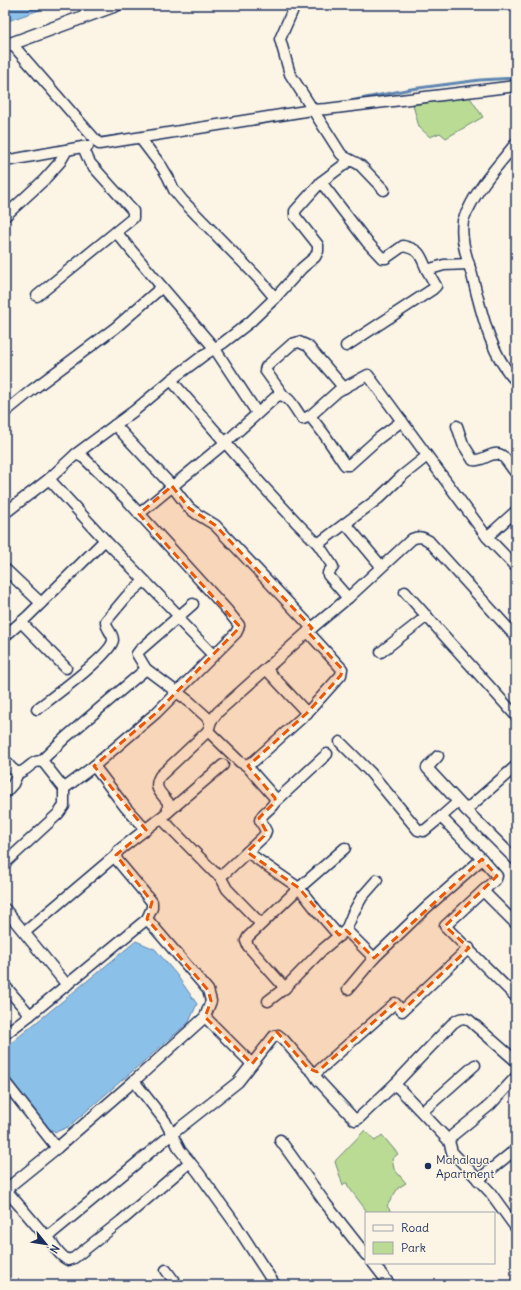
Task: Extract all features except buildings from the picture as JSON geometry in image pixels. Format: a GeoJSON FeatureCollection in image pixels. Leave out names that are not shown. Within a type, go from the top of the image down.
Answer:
{"type":"FeatureCollection","features":[{"type":"Feature","properties":{"kind":"street"},"geometry":{"type":"LineString","coordinates":[[99,144],[8,45],[116,5]]}},
{"type":"Feature","properties":{"kind":"street"},"geometry":{"type":"LineString","coordinates":[[295,5],[280,39],[290,74],[341,154],[349,161],[357,163],[361,166],[384,190]]}},
{"type":"Feature","properties":{"kind":"street"},"geometry":{"type":"LineString","coordinates":[[5,161],[311,108],[327,109],[516,86]]}},
{"type":"Feature","properties":{"kind":"street"},"geometry":{"type":"LineString","coordinates":[[140,138],[162,167],[174,190],[183,201],[260,280],[275,298]]}},
{"type":"Feature","properties":{"kind":"street"},"geometry":{"type":"LineString","coordinates":[[516,143],[490,174],[474,197],[463,220],[463,240],[477,300],[485,325],[506,372],[516,381]]}},
{"type":"Feature","properties":{"kind":"street"},"geometry":{"type":"LineString","coordinates":[[37,296],[132,218],[133,211],[90,163],[83,147]]}},
{"type":"Feature","properties":{"kind":"street"},"geometry":{"type":"LineString","coordinates":[[5,216],[44,180],[60,162],[67,150]]}},
{"type":"Feature","properties":{"kind":"street"},"geometry":{"type":"LineString","coordinates":[[5,513],[49,478],[76,454],[171,380],[250,322],[275,298],[302,268],[315,257],[318,251],[318,245],[295,216],[294,211],[322,182],[349,161]]}},
{"type":"Feature","properties":{"kind":"street"},"geometry":{"type":"LineString","coordinates":[[322,182],[367,242],[382,258],[386,258],[403,246],[414,248],[418,251],[436,286],[433,290],[346,346]]}},
{"type":"Feature","properties":{"kind":"street"},"geometry":{"type":"LineString","coordinates":[[116,232],[215,348],[257,413]]}},
{"type":"Feature","properties":{"kind":"street"},"geometry":{"type":"LineString","coordinates":[[427,270],[444,264],[469,264]]}},
{"type":"Feature","properties":{"kind":"street"},"geometry":{"type":"LineString","coordinates":[[5,412],[115,328],[162,287]]}},
{"type":"Feature","properties":{"kind":"street"},"geometry":{"type":"LineString","coordinates":[[344,388],[308,346],[299,342],[292,344],[266,367],[265,370],[303,419],[310,416],[338,391],[344,388],[368,375],[487,538],[516,567]]}},
{"type":"Feature","properties":{"kind":"street"},"geometry":{"type":"LineString","coordinates":[[171,380],[262,485],[318,544],[333,567],[328,575],[348,598]]}},
{"type":"Feature","properties":{"kind":"street"},"geometry":{"type":"LineString","coordinates":[[139,514],[226,442],[278,395],[283,395]]}},
{"type":"Feature","properties":{"kind":"street"},"geometry":{"type":"LineString","coordinates":[[310,416],[345,465],[349,465],[379,438],[402,421]]}},
{"type":"Feature","properties":{"kind":"street"},"geometry":{"type":"LineString","coordinates":[[115,425],[172,486],[189,508],[215,525],[310,630],[342,669],[341,675],[307,713],[254,761],[246,765]]}},
{"type":"Feature","properties":{"kind":"street"},"geometry":{"type":"LineString","coordinates":[[457,426],[463,444],[473,460],[492,454],[498,454],[504,458],[516,473]]}},
{"type":"Feature","properties":{"kind":"street"},"geometry":{"type":"LineString","coordinates":[[64,787],[94,766],[156,713],[236,633],[239,625],[139,514],[84,458],[76,454]]}},
{"type":"Feature","properties":{"kind":"street"},"geometry":{"type":"LineString","coordinates":[[318,544],[346,524],[428,456]]}},
{"type":"Feature","properties":{"kind":"street"},"geometry":{"type":"LineString","coordinates":[[49,478],[213,655]]}},
{"type":"Feature","properties":{"kind":"street"},"geometry":{"type":"LineString","coordinates":[[487,538],[516,511]]}},
{"type":"Feature","properties":{"kind":"street"},"geometry":{"type":"LineString","coordinates":[[346,524],[381,566]]}},
{"type":"Feature","properties":{"kind":"street"},"geometry":{"type":"LineString","coordinates":[[164,815],[168,802],[158,789],[157,782],[160,776],[210,726],[218,712],[348,598],[412,539],[418,536],[429,541],[516,636]]}},
{"type":"Feature","properties":{"kind":"street"},"geometry":{"type":"LineString","coordinates":[[5,636],[105,540]]}},
{"type":"Feature","properties":{"kind":"street"},"geometry":{"type":"LineString","coordinates":[[5,569],[40,603]]}},
{"type":"Feature","properties":{"kind":"street"},"geometry":{"type":"LineString","coordinates":[[37,709],[91,667],[110,647],[113,641],[112,635],[105,625],[106,621],[127,596],[144,581]]}},
{"type":"Feature","properties":{"kind":"street"},"geometry":{"type":"LineString","coordinates":[[405,592],[516,716]]}},
{"type":"Feature","properties":{"kind":"street"},"geometry":{"type":"LineString","coordinates":[[192,604],[140,650],[138,654],[146,669],[190,702],[240,762],[246,765],[275,798],[275,802]]}},
{"type":"Feature","properties":{"kind":"street"},"geometry":{"type":"LineString","coordinates":[[381,652],[427,616]]}},
{"type":"Feature","properties":{"kind":"street"},"geometry":{"type":"LineString","coordinates":[[21,622],[66,668]]}},
{"type":"Feature","properties":{"kind":"street"},"geometry":{"type":"LineString","coordinates":[[5,760],[13,770],[18,772],[22,772],[36,761],[41,761],[66,737],[146,669]]}},
{"type":"Feature","properties":{"kind":"street"},"geometry":{"type":"LineString","coordinates":[[266,669],[307,713]]}},
{"type":"Feature","properties":{"kind":"street"},"geometry":{"type":"LineString","coordinates":[[340,742],[370,772],[418,830],[424,831],[458,802]]}},
{"type":"Feature","properties":{"kind":"street"},"geometry":{"type":"LineString","coordinates":[[220,876],[264,836],[266,831],[260,820],[261,816],[327,754]]}},
{"type":"Feature","properties":{"kind":"street"},"geometry":{"type":"LineString","coordinates":[[438,756],[427,768],[458,802],[516,860]]}},
{"type":"Feature","properties":{"kind":"street"},"geometry":{"type":"LineString","coordinates":[[5,863],[58,814],[64,806],[64,787],[41,761]]}},
{"type":"Feature","properties":{"kind":"street"},"geometry":{"type":"LineString","coordinates":[[25,932],[223,764]]}},
{"type":"Feature","properties":{"kind":"street"},"geometry":{"type":"LineString","coordinates":[[94,766],[126,808],[146,830]]}},
{"type":"Feature","properties":{"kind":"street"},"geometry":{"type":"LineString","coordinates":[[466,810],[516,766]]}},
{"type":"Feature","properties":{"kind":"street"},"geometry":{"type":"LineString","coordinates":[[5,793],[14,784],[18,772]]}},
{"type":"Feature","properties":{"kind":"street"},"geometry":{"type":"LineString","coordinates":[[164,815],[214,872],[220,876],[227,889],[261,924]]}},
{"type":"Feature","properties":{"kind":"street"},"geometry":{"type":"LineString","coordinates":[[442,817],[497,876],[496,879],[483,892],[445,926],[469,948],[516,997]]}},
{"type":"Feature","properties":{"kind":"street"},"geometry":{"type":"LineString","coordinates":[[285,988],[248,946],[246,941],[261,924],[299,888],[345,848]]}},
{"type":"Feature","properties":{"kind":"street"},"geometry":{"type":"LineString","coordinates":[[247,852],[299,888],[342,933],[374,958]]}},
{"type":"Feature","properties":{"kind":"street"},"geometry":{"type":"LineString","coordinates":[[5,1034],[147,919],[152,908],[152,902],[117,860],[116,855]]}},
{"type":"Feature","properties":{"kind":"street"},"geometry":{"type":"LineString","coordinates":[[348,989],[374,958],[426,908],[482,859]]}},
{"type":"Feature","properties":{"kind":"street"},"geometry":{"type":"LineString","coordinates":[[268,1001],[285,988],[322,950],[342,933],[362,897],[377,880]]}},
{"type":"Feature","properties":{"kind":"street"},"geometry":{"type":"LineString","coordinates":[[483,892],[516,924]]}},
{"type":"Feature","properties":{"kind":"street"},"geometry":{"type":"LineString","coordinates":[[7,914],[25,932],[67,985]]}},
{"type":"Feature","properties":{"kind":"street"},"geometry":{"type":"LineString","coordinates":[[147,919],[208,990],[211,1001],[205,1017],[6,1192],[42,1232],[47,1235],[59,1253],[68,1260],[74,1258],[121,1221],[190,1162]]}},
{"type":"Feature","properties":{"kind":"street"},"geometry":{"type":"LineString","coordinates":[[313,1072],[317,1072],[322,1068],[395,1003],[402,1011],[469,948]]}},
{"type":"Feature","properties":{"kind":"street"},"geometry":{"type":"LineString","coordinates":[[5,986],[30,1015]]}},
{"type":"Feature","properties":{"kind":"street"},"geometry":{"type":"LineString","coordinates":[[205,1017],[252,1064]]}},
{"type":"Feature","properties":{"kind":"street"},"geometry":{"type":"LineString","coordinates":[[47,1235],[52,1233],[172,1134],[238,1082],[274,1036],[278,1035],[282,1039],[355,1120],[358,1119],[395,1084],[452,1024],[460,1018],[466,1017],[516,1061]]}},
{"type":"Feature","properties":{"kind":"street"},"geometry":{"type":"LineString","coordinates":[[422,1112],[475,1065]]}},
{"type":"Feature","properties":{"kind":"street"},"geometry":{"type":"LineString","coordinates":[[449,1141],[452,1135],[490,1105],[516,1076]]}},
{"type":"Feature","properties":{"kind":"street"},"geometry":{"type":"LineString","coordinates":[[134,1081],[166,1121],[180,1150],[234,1222],[275,1285]]}},
{"type":"Feature","properties":{"kind":"street"},"geometry":{"type":"LineString","coordinates":[[5,1082],[57,1148]]}},
{"type":"Feature","properties":{"kind":"street"},"geometry":{"type":"LineString","coordinates":[[395,1084],[449,1141],[452,1152],[490,1192],[516,1228]]}},
{"type":"Feature","properties":{"kind":"street"},"geometry":{"type":"LineString","coordinates":[[280,1140],[326,1204],[365,1254]]}},
{"type":"Feature","properties":{"kind":"street"},"geometry":{"type":"LineString","coordinates":[[478,1180],[516,1149]]}},
{"type":"Feature","properties":{"kind":"street"},"geometry":{"type":"LineString","coordinates":[[374,1264],[390,1285]]}},
{"type":"Feature","properties":{"kind":"street"},"geometry":{"type":"LineString","coordinates":[[166,1270],[177,1285]]}},
{"type":"Feature","properties":{"kind":"highlighted area"},"geometry":{"type":"Polygon","coordinates":[[[172,486],[189,508],[215,525],[312,628],[308,632],[342,669],[341,675],[307,713],[248,766],[275,798],[275,802],[259,818],[266,831],[264,836],[247,852],[299,888],[339,935],[346,930],[374,958],[482,859],[497,876],[445,926],[469,948],[402,1011],[395,1003],[317,1072],[308,1068],[277,1032],[252,1064],[205,1017],[211,1001],[208,990],[147,919],[152,902],[116,855],[146,830],[94,766],[156,713],[240,627],[139,514],[172,486]]]}},
{"type":"Feature","properties":{"kind":"green space"},"geometry":{"type":"Polygon","coordinates":[[[469,96],[483,117],[446,138],[440,133],[430,137],[419,127],[413,105],[469,96]]]}},
{"type":"Feature","properties":{"kind":"green space"},"geometry":{"type":"Polygon","coordinates":[[[365,1130],[375,1141],[382,1135],[398,1154],[392,1159],[394,1169],[406,1183],[398,1188],[387,1206],[391,1212],[367,1212],[347,1183],[343,1185],[335,1162],[365,1130]]]}},
{"type":"Feature","properties":{"kind":"water"},"geometry":{"type":"Polygon","coordinates":[[[5,5],[54,5],[5,22],[5,5]]]}},
{"type":"Feature","properties":{"kind":"water"},"geometry":{"type":"Polygon","coordinates":[[[136,941],[155,949],[176,974],[197,1004],[189,1022],[68,1127],[56,1132],[40,1124],[5,1079],[5,1048],[136,941]]]}},
{"type":"Feature","properties":{"kind":"waterway"},"geometry":{"type":"LineString","coordinates":[[340,103],[411,89],[480,80],[516,78]]}},
{"type":"Feature","properties":{"kind":"waterway"},"geometry":{"type":"LineString","coordinates":[[102,138],[123,135]]}},
{"type":"Feature","properties":{"kind":"waterway"},"geometry":{"type":"LineString","coordinates":[[73,144],[87,141]]}},
{"type":"Feature","properties":{"kind":"place","name":"Mahalaya Apartment"},"geometry":{"type":"Point","coordinates":[428,1166]}}]}
